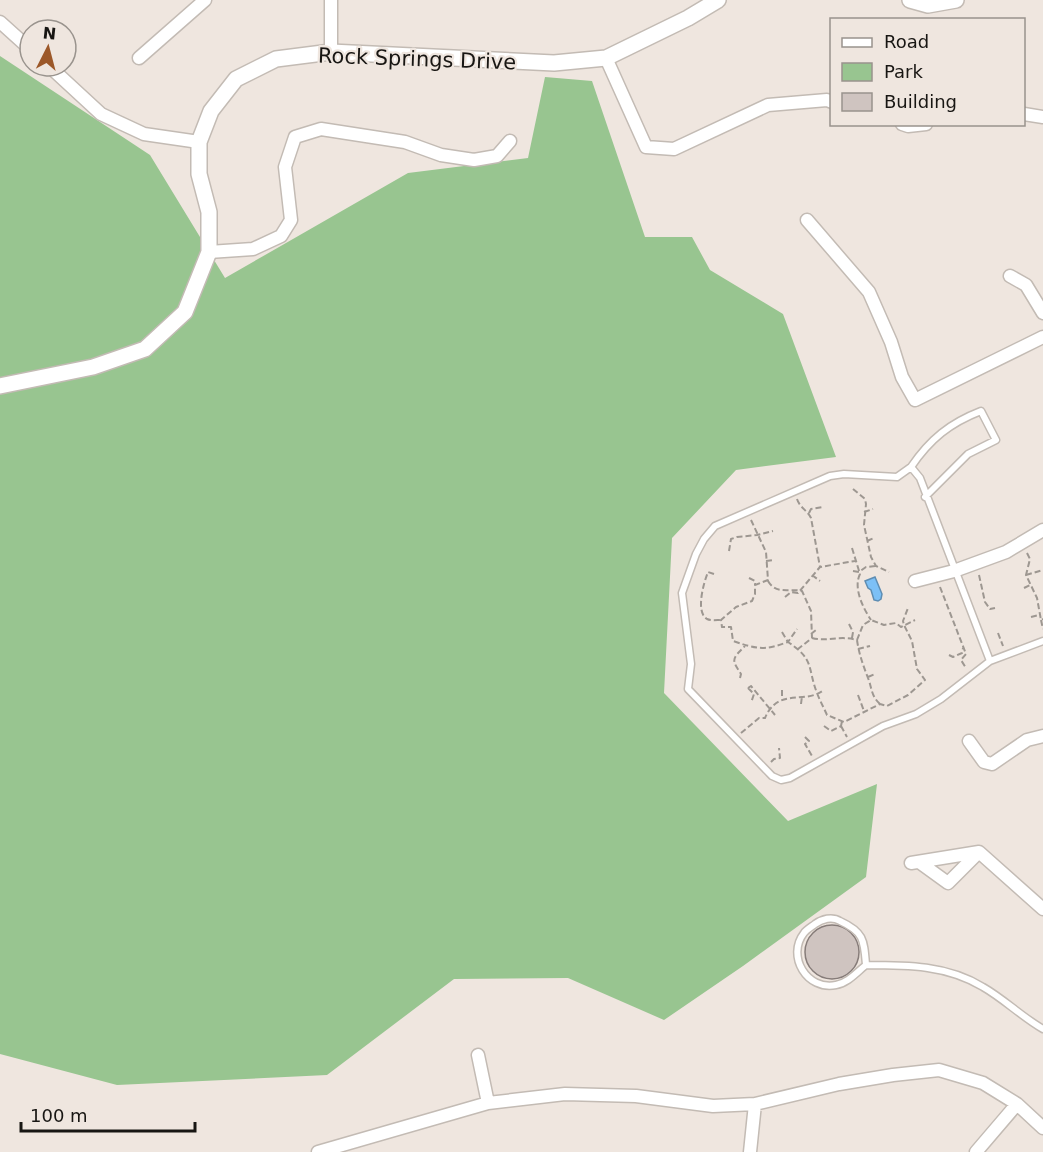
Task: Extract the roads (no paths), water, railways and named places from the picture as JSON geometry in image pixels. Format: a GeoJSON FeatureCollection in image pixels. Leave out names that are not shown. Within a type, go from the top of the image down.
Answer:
{"type":"FeatureCollection","features":[{"type":"Feature","properties":{"kind":"street"},"geometry":{"type":"LineString","coordinates":[[139,58],[205,0]]}},
{"type":"Feature","properties":{"kind":"street"},"geometry":{"type":"LineString","coordinates":[[331,0],[331,52]]}},
{"type":"Feature","properties":{"kind":"street","name":"Rock Springs Drive"},"geometry":{"type":"LineString","coordinates":[[0,386],[93,367],[145,350],[185,312],[209,252],[209,212],[199,174],[199,141],[211,111],[236,79],[276,60],[331,52],[554,63],[606,58],[688,18],[718,0]]}},
{"type":"Feature","properties":{"kind":"street"},"geometry":{"type":"LineString","coordinates":[[910,0],[928,5],[956,0]]}},
{"type":"Feature","properties":{"kind":"street"},"geometry":{"type":"LineString","coordinates":[[0,22],[18,38]]}},
{"type":"Feature","properties":{"kind":"street"},"geometry":{"type":"LineString","coordinates":[[606,58],[646,147],[674,149],[768,105],[830,102]]}},
{"type":"Feature","properties":{"kind":"street"},"geometry":{"type":"LineString","coordinates":[[62,78],[101,114],[144,134],[199,141]]}},
{"type":"Feature","properties":{"kind":"street"},"geometry":{"type":"LineString","coordinates":[[1025,114],[1043,117]]}},
{"type":"Feature","properties":{"kind":"street"},"geometry":{"type":"LineString","coordinates":[[209,252],[253,249],[281,236],[291,220],[285,167],[295,137],[321,129],[405,142],[441,155],[474,160],[497,156],[510,141]]}},
{"type":"Feature","properties":{"kind":"street"},"geometry":{"type":"LineString","coordinates":[[807,220],[869,292],[891,342],[902,378],[915,400],[1043,337]]}},
{"type":"Feature","properties":{"kind":"street"},"geometry":{"type":"LineString","coordinates":[[1010,276],[1026,285],[1043,313]]}},
{"type":"Feature","properties":{"kind":"street"},"geometry":{"type":"LineString","coordinates":[[915,581],[954,571],[1006,552],[1043,530]]}},
{"type":"Feature","properties":{"kind":"street"},"geometry":{"type":"LineString","coordinates":[[969,741],[984,762],[992,764],[1027,740],[1038,737],[1043,747]]}},
{"type":"Feature","properties":{"kind":"street"},"geometry":{"type":"LineString","coordinates":[[979,852],[948,883],[915,862],[979,852]]}},
{"type":"Feature","properties":{"kind":"street"},"geometry":{"type":"LineString","coordinates":[[979,852],[1043,909]]}},
{"type":"Feature","properties":{"kind":"street"},"geometry":{"type":"LineString","coordinates":[[478,1055],[488,1103]]}},
{"type":"Feature","properties":{"kind":"street"},"geometry":{"type":"LineString","coordinates":[[318,1152],[488,1103],[565,1094],[636,1096],[713,1106],[755,1104],[838,1084],[939,1070],[983,1083],[1017,1104],[1043,1128]]}},
{"type":"Feature","properties":{"kind":"street"},"geometry":{"type":"LineString","coordinates":[[750,1152],[755,1104]]}},
{"type":"Feature","properties":{"kind":"street"},"geometry":{"type":"LineString","coordinates":[[976,1152],[1017,1104]]}},
{"type":"Feature","properties":{"kind":"lane"},"geometry":{"type":"LineString","coordinates":[[925,497],[968,454],[996,440],[981,411],[960,419],[944,430],[919,455],[911,467],[897,477],[844,474],[830,476],[716,526],[704,539],[696,554],[682,593],[691,664],[688,689],[772,776],[781,780],[790,778],[883,726],[916,714],[941,699],[990,661],[1043,641]]}},
{"type":"Feature","properties":{"kind":"lane"},"geometry":{"type":"LineString","coordinates":[[911,467],[920,478],[925,497],[990,661]]}},
{"type":"Feature","properties":{"kind":"lane"},"geometry":{"type":"LineString","coordinates":[[866,965],[864,939],[854,927],[835,918],[821,920],[804,932],[797,947],[801,968],[808,979],[822,985],[836,985],[849,980],[866,965],[911,965],[938,969],[963,976],[984,987],[1043,1029]]}},
{"type":"Feature","properties":{"kind":"water"},"geometry":{"type":"Polygon","coordinates":[[[875,577],[882,594],[878,601],[874,600],[865,581],[875,577]]]}}]}
